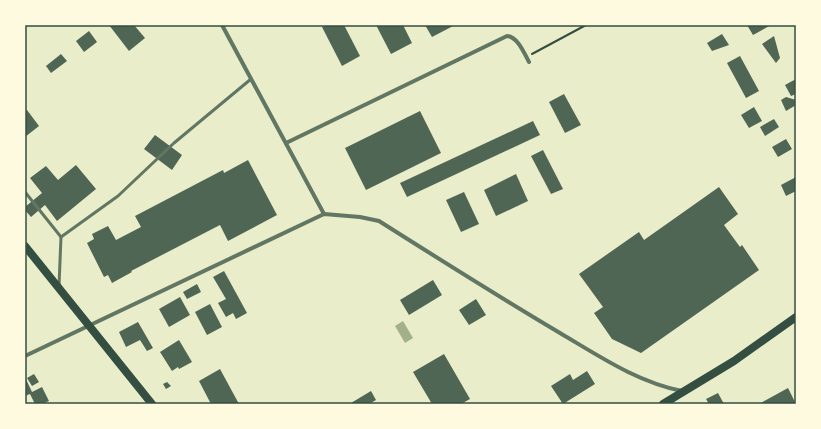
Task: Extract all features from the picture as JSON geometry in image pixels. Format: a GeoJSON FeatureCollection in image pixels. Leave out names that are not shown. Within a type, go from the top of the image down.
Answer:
{"type":"FeatureCollection","features":[{"type":"Feature","properties":{"kind":"main road"},"geometry":{"type":"LineString","coordinates":[[25,246],[152,404]]}},
{"type":"Feature","properties":{"kind":"main road"},"geometry":{"type":"LineString","coordinates":[[663,404],[734,361],[796,316]]}},
{"type":"Feature","properties":{"kind":"street"},"geometry":{"type":"LineString","coordinates":[[222,25],[324,214]]}},
{"type":"Feature","properties":{"kind":"street"},"geometry":{"type":"LineString","coordinates":[[286,143],[507,36],[511,36],[515,40],[529,62]]}},
{"type":"Feature","properties":{"kind":"street"},"geometry":{"type":"LineString","coordinates":[[25,356],[324,214],[360,217],[379,221],[503,300],[632,374],[662,387],[684,392]]}},
{"type":"Feature","properties":{"kind":"lane"},"geometry":{"type":"LineString","coordinates":[[61,237],[118,196],[174,144],[252,79]]}},
{"type":"Feature","properties":{"kind":"lane"},"geometry":{"type":"LineString","coordinates":[[25,192],[61,237],[59,288]]}},
{"type":"Feature","properties":{"kind":"path"},"geometry":{"type":"LineString","coordinates":[[526,57],[586,25]]}},
{"type":"Feature","properties":{"kind":"shaded area"},"geometry":{"type":"Polygon","coordinates":[[[403,321],[413,338],[405,343],[395,326],[403,321]]]}},
{"type":"Feature","properties":{"kind":"building"},"geometry":{"type":"Polygon","coordinates":[[[109,25],[134,25],[145,38],[129,51],[109,25]]]}},
{"type":"Feature","properties":{"kind":"building"},"geometry":{"type":"Polygon","coordinates":[[[326,25],[344,25],[360,56],[342,66],[322,27],[326,25]]]}},
{"type":"Feature","properties":{"kind":"building"},"geometry":{"type":"Polygon","coordinates":[[[376,25],[403,25],[412,43],[391,54],[376,25]]]}},
{"type":"Feature","properties":{"kind":"building"},"geometry":{"type":"Polygon","coordinates":[[[425,25],[455,25],[432,37],[425,25]]]}},
{"type":"Feature","properties":{"kind":"building"},"geometry":{"type":"Polygon","coordinates":[[[747,25],[771,25],[753,35],[747,25]]]}},
{"type":"Feature","properties":{"kind":"building"},"geometry":{"type":"Polygon","coordinates":[[[89,31],[97,42],[84,52],[76,41],[89,31]]]}},
{"type":"Feature","properties":{"kind":"building"},"geometry":{"type":"Polygon","coordinates":[[[722,34],[729,45],[712,51],[707,43],[722,34]]]}},
{"type":"Feature","properties":{"kind":"building"},"geometry":{"type":"Polygon","coordinates":[[[774,36],[780,58],[776,63],[762,44],[774,36]]]}},
{"type":"Feature","properties":{"kind":"building"},"geometry":{"type":"Polygon","coordinates":[[[61,54],[67,61],[51,73],[46,66],[61,54]]]}},
{"type":"Feature","properties":{"kind":"building"},"geometry":{"type":"Polygon","coordinates":[[[740,56],[759,91],[746,98],[727,63],[740,56]]]}},
{"type":"Feature","properties":{"kind":"building"},"geometry":{"type":"Polygon","coordinates":[[[796,79],[796,94],[791,96],[785,85],[796,79]]]}},
{"type":"Feature","properties":{"kind":"building"},"geometry":{"type":"Polygon","coordinates":[[[564,94],[581,125],[565,133],[549,102],[564,94]]]}},
{"type":"Feature","properties":{"kind":"building"},"geometry":{"type":"Polygon","coordinates":[[[786,97],[796,100],[796,105],[786,111],[781,100],[786,97]]]}},
{"type":"Feature","properties":{"kind":"building"},"geometry":{"type":"Polygon","coordinates":[[[754,107],[762,121],[749,128],[741,115],[754,107]]]}},
{"type":"Feature","properties":{"kind":"building"},"geometry":{"type":"Polygon","coordinates":[[[27,110],[39,126],[25,137],[25,111],[27,110]]]}},
{"type":"Feature","properties":{"kind":"building"},"geometry":{"type":"Polygon","coordinates":[[[420,111],[441,153],[366,190],[345,148],[420,111]]]}},
{"type":"Feature","properties":{"kind":"building"},"geometry":{"type":"Polygon","coordinates":[[[774,119],[779,127],[765,136],[760,127],[774,119]]]}},
{"type":"Feature","properties":{"kind":"building"},"geometry":{"type":"Polygon","coordinates":[[[533,121],[540,135],[407,197],[400,183],[533,121]]]}},
{"type":"Feature","properties":{"kind":"building"},"geometry":{"type":"Polygon","coordinates":[[[155,135],[182,155],[172,170],[144,149],[155,135]]]}},
{"type":"Feature","properties":{"kind":"building"},"geometry":{"type":"Polygon","coordinates":[[[786,139],[792,149],[778,157],[772,147],[786,139]]]}},
{"type":"Feature","properties":{"kind":"building"},"geometry":{"type":"Polygon","coordinates":[[[543,150],[563,189],[551,194],[531,156],[543,150]]]}},
{"type":"Feature","properties":{"kind":"building"},"geometry":{"type":"Polygon","coordinates":[[[248,160],[277,215],[228,241],[220,225],[131,271],[132,272],[112,283],[108,275],[104,277],[87,243],[94,239],[92,234],[108,226],[116,240],[141,227],[135,216],[223,170],[224,173],[248,160]]]}},
{"type":"Feature","properties":{"kind":"building"},"geometry":{"type":"Polygon","coordinates":[[[76,165],[96,189],[57,221],[45,205],[31,217],[25,210],[25,207],[42,193],[30,178],[46,166],[58,180],[76,165]]]}},
{"type":"Feature","properties":{"kind":"building"},"geometry":{"type":"Polygon","coordinates":[[[516,174],[528,201],[496,216],[484,190],[516,174]]]}},
{"type":"Feature","properties":{"kind":"building"},"geometry":{"type":"Polygon","coordinates":[[[796,177],[796,191],[786,196],[781,185],[796,177]]]}},
{"type":"Feature","properties":{"kind":"building"},"geometry":{"type":"Polygon","coordinates":[[[719,187],[738,214],[724,225],[740,247],[742,245],[759,270],[641,353],[612,339],[594,313],[603,307],[579,274],[639,232],[644,240],[719,187]]]}},
{"type":"Feature","properties":{"kind":"building"},"geometry":{"type":"Polygon","coordinates":[[[464,192],[479,224],[461,232],[446,200],[464,192]]]}},
{"type":"Feature","properties":{"kind":"building"},"geometry":{"type":"Polygon","coordinates":[[[224,271],[247,313],[236,319],[233,313],[226,317],[218,303],[226,299],[213,277],[224,271]]]}},
{"type":"Feature","properties":{"kind":"building"},"geometry":{"type":"Polygon","coordinates":[[[433,280],[442,295],[409,315],[400,300],[433,280]]]}},
{"type":"Feature","properties":{"kind":"building"},"geometry":{"type":"Polygon","coordinates":[[[197,284],[201,292],[187,299],[183,292],[197,284]]]}},
{"type":"Feature","properties":{"kind":"building"},"geometry":{"type":"Polygon","coordinates":[[[180,297],[190,315],[169,327],[159,309],[180,297]]]}},
{"type":"Feature","properties":{"kind":"building"},"geometry":{"type":"Polygon","coordinates":[[[476,299],[486,315],[469,325],[459,310],[476,299]]]}},
{"type":"Feature","properties":{"kind":"building"},"geometry":{"type":"Polygon","coordinates":[[[210,304],[222,327],[207,335],[195,312],[210,304]]]}},
{"type":"Feature","properties":{"kind":"building"},"geometry":{"type":"Polygon","coordinates":[[[138,322],[153,348],[147,351],[140,340],[126,347],[119,332],[138,322]]]}},
{"type":"Feature","properties":{"kind":"building"},"geometry":{"type":"Polygon","coordinates":[[[179,340],[192,362],[172,371],[160,352],[179,340]]]}},
{"type":"Feature","properties":{"kind":"building"},"geometry":{"type":"Polygon","coordinates":[[[444,354],[470,399],[461,404],[432,404],[413,372],[444,354]]]}},
{"type":"Feature","properties":{"kind":"building"},"geometry":{"type":"Polygon","coordinates":[[[220,369],[239,404],[211,404],[199,381],[220,369]]]}},
{"type":"Feature","properties":{"kind":"building"},"geometry":{"type":"Polygon","coordinates":[[[587,371],[595,384],[563,404],[551,386],[570,374],[573,380],[587,371]]]}},
{"type":"Feature","properties":{"kind":"building"},"geometry":{"type":"Polygon","coordinates":[[[34,374],[39,382],[32,386],[27,378],[34,374]]]}},
{"type":"Feature","properties":{"kind":"building"},"geometry":{"type":"Polygon","coordinates":[[[25,377],[32,392],[42,387],[49,401],[42,404],[35,404],[30,394],[25,396],[25,377]]]}},
{"type":"Feature","properties":{"kind":"building"},"geometry":{"type":"Polygon","coordinates":[[[167,382],[171,386],[166,389],[163,384],[167,382]]]}},
{"type":"Feature","properties":{"kind":"building"},"geometry":{"type":"Polygon","coordinates":[[[788,388],[796,404],[759,404],[788,388]]]}},
{"type":"Feature","properties":{"kind":"building"},"geometry":{"type":"Polygon","coordinates":[[[371,391],[376,400],[369,404],[351,404],[351,403],[371,391]]]}},
{"type":"Feature","properties":{"kind":"building"},"geometry":{"type":"Polygon","coordinates":[[[718,393],[724,404],[709,404],[706,399],[718,393]]]}}]}
